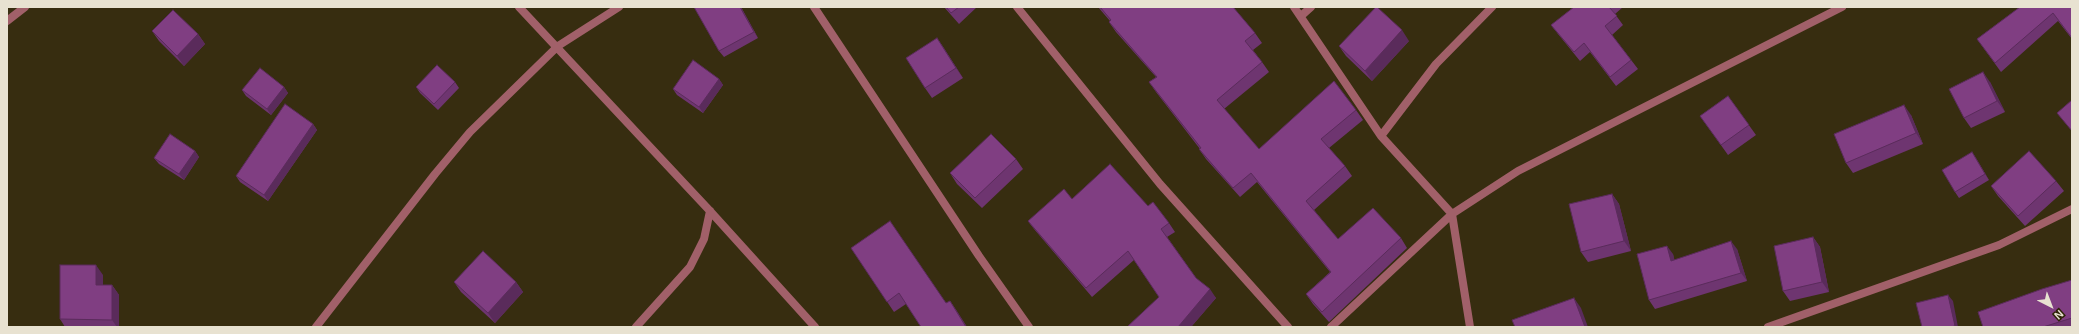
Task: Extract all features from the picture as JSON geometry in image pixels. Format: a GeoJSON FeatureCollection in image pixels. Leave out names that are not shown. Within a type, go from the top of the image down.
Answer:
{"type":"FeatureCollection","features":[{"type":"Feature","properties":{"kind":"street"},"geometry":{"type":"LineString","coordinates":[[7,21],[25,7]]}},
{"type":"Feature","properties":{"kind":"street"},"geometry":{"type":"LineString","coordinates":[[519,7],[558,46],[815,327]]}},
{"type":"Feature","properties":{"kind":"street"},"geometry":{"type":"LineString","coordinates":[[316,327],[435,174],[470,132],[558,46],[620,7]]}},
{"type":"Feature","properties":{"kind":"street"},"geometry":{"type":"LineString","coordinates":[[814,7],[979,256],[1029,327]]}},
{"type":"Feature","properties":{"kind":"street"},"geometry":{"type":"LineString","coordinates":[[1017,7],[1160,184],[1288,327]]}},
{"type":"Feature","properties":{"kind":"street"},"geometry":{"type":"LineString","coordinates":[[1294,7],[1381,136],[1452,214],[1470,327]]}},
{"type":"Feature","properties":{"kind":"street"},"geometry":{"type":"LineString","coordinates":[[1301,16],[1311,7]]}},
{"type":"Feature","properties":{"kind":"street"},"geometry":{"type":"LineString","coordinates":[[1381,136],[1436,64],[1492,7]]}},
{"type":"Feature","properties":{"kind":"street"},"geometry":{"type":"LineString","coordinates":[[1331,327],[1452,214],[1518,171],[1842,7]]}},
{"type":"Feature","properties":{"kind":"street"},"geometry":{"type":"LineString","coordinates":[[1768,327],[1999,245],[2072,209]]}},
{"type":"Feature","properties":{"kind":"street"},"geometry":{"type":"LineString","coordinates":[[636,327],[690,267],[704,239],[710,211]]}},
{"type":"Feature","properties":{"kind":"building"},"geometry":{"type":"Polygon","coordinates":[[[694,7],[740,7],[754,32],[719,51],[694,7]]]}},
{"type":"Feature","properties":{"kind":"building"},"geometry":{"type":"Polygon","coordinates":[[[946,7],[959,7],[951,13],[946,7]]]}},
{"type":"Feature","properties":{"kind":"building"},"geometry":{"type":"Polygon","coordinates":[[[1100,7],[1233,7],[1255,33],[1245,41],[1262,62],[1217,100],[1259,149],[1334,81],[1356,110],[1321,139],[1345,166],[1306,201],[1338,239],[1373,208],[1401,238],[1322,312],[1306,294],[1331,272],[1251,173],[1233,188],[1199,149],[1201,148],[1149,82],[1157,77],[1109,22],[1111,20],[1100,7]]]}},
{"type":"Feature","properties":{"kind":"building"},"geometry":{"type":"Polygon","coordinates":[[[1376,7],[1402,30],[1365,71],[1339,46],[1376,7]]]}},
{"type":"Feature","properties":{"kind":"building"},"geometry":{"type":"Polygon","coordinates":[[[1574,7],[1609,7],[1617,16],[1605,26],[1631,60],[1610,77],[1584,43],[1574,52],[1551,25],[1574,7]]]}},
{"type":"Feature","properties":{"kind":"building"},"geometry":{"type":"Polygon","coordinates":[[[2020,7],[2072,7],[2072,38],[2053,13],[1995,63],[1977,39],[2020,7]]]}},
{"type":"Feature","properties":{"kind":"building"},"geometry":{"type":"Polygon","coordinates":[[[173,10],[198,34],[177,56],[152,31],[173,10]]]}},
{"type":"Feature","properties":{"kind":"building"},"geometry":{"type":"Polygon","coordinates":[[[937,38],[956,68],[925,88],[906,58],[937,38]]]}},
{"type":"Feature","properties":{"kind":"building"},"geometry":{"type":"Polygon","coordinates":[[[693,60],[719,79],[699,107],[673,89],[693,60]]]}},
{"type":"Feature","properties":{"kind":"building"},"geometry":{"type":"Polygon","coordinates":[[[437,65],[455,82],[434,104],[416,87],[437,65]]]}},
{"type":"Feature","properties":{"kind":"building"},"geometry":{"type":"Polygon","coordinates":[[[260,68],[284,87],[267,109],[242,90],[260,68]]]}},
{"type":"Feature","properties":{"kind":"building"},"geometry":{"type":"Polygon","coordinates":[[[1983,72],[1997,101],[1964,118],[1949,89],[1983,72]]]}},
{"type":"Feature","properties":{"kind":"building"},"geometry":{"type":"Polygon","coordinates":[[[1728,96],[1749,125],[1721,145],[1700,116],[1728,96]]]}},
{"type":"Feature","properties":{"kind":"building"},"geometry":{"type":"Polygon","coordinates":[[[2072,100],[2072,131],[2057,113],[2072,100]]]}},
{"type":"Feature","properties":{"kind":"building"},"geometry":{"type":"Polygon","coordinates":[[[285,104],[313,124],[264,195],[236,176],[285,104]]]}},
{"type":"Feature","properties":{"kind":"building"},"geometry":{"type":"Polygon","coordinates":[[[1904,105],[1916,133],[1846,163],[1834,134],[1904,105]]]}},
{"type":"Feature","properties":{"kind":"building"},"geometry":{"type":"Polygon","coordinates":[[[170,134],[195,151],[179,174],[154,158],[170,134]]]}},
{"type":"Feature","properties":{"kind":"building"},"geometry":{"type":"Polygon","coordinates":[[[991,134],[1016,159],[975,198],[950,173],[991,134]]]}},
{"type":"Feature","properties":{"kind":"building"},"geometry":{"type":"Polygon","coordinates":[[[2029,151],[2056,181],[2018,216],[1991,186],[2029,151]]]}},
{"type":"Feature","properties":{"kind":"building"},"geometry":{"type":"Polygon","coordinates":[[[1972,152],[1985,174],[1955,192],[1942,170],[1972,152]]]}},
{"type":"Feature","properties":{"kind":"building"},"geometry":{"type":"Polygon","coordinates":[[[1110,164],[1148,206],[1153,202],[1169,223],[1161,229],[1196,278],[1210,289],[1178,327],[1127,327],[1159,297],[1128,251],[1086,288],[1028,221],[1064,189],[1072,199],[1110,164]]]}},
{"type":"Feature","properties":{"kind":"building"},"geometry":{"type":"Polygon","coordinates":[[[1612,194],[1624,241],[1581,252],[1569,204],[1612,194]]]}},
{"type":"Feature","properties":{"kind":"building"},"geometry":{"type":"Polygon","coordinates":[[[890,221],[946,303],[950,301],[966,327],[921,327],[899,293],[887,302],[851,248],[890,221]]]}},
{"type":"Feature","properties":{"kind":"building"},"geometry":{"type":"Polygon","coordinates":[[[1813,237],[1822,282],[1783,291],[1774,246],[1813,237]]]}},
{"type":"Feature","properties":{"kind":"building"},"geometry":{"type":"Polygon","coordinates":[[[1731,241],[1741,273],[1649,300],[1637,254],[1667,246],[1671,261],[1731,241]]]}},
{"type":"Feature","properties":{"kind":"building"},"geometry":{"type":"Polygon","coordinates":[[[483,251],[516,282],[488,313],[454,282],[483,251]]]}},
{"type":"Feature","properties":{"kind":"building"},"geometry":{"type":"Polygon","coordinates":[[[60,265],[96,265],[96,285],[112,285],[112,320],[60,319],[60,265]]]}},
{"type":"Feature","properties":{"kind":"building"},"geometry":{"type":"Polygon","coordinates":[[[2072,280],[2072,318],[2043,327],[1983,327],[1978,312],[2072,280]]]}},
{"type":"Feature","properties":{"kind":"building"},"geometry":{"type":"Polygon","coordinates":[[[1948,295],[1955,326],[1922,327],[1916,303],[1948,295]]]}},
{"type":"Feature","properties":{"kind":"building"},"geometry":{"type":"Polygon","coordinates":[[[1574,298],[1585,327],[1515,327],[1512,320],[1574,298]]]}}]}
